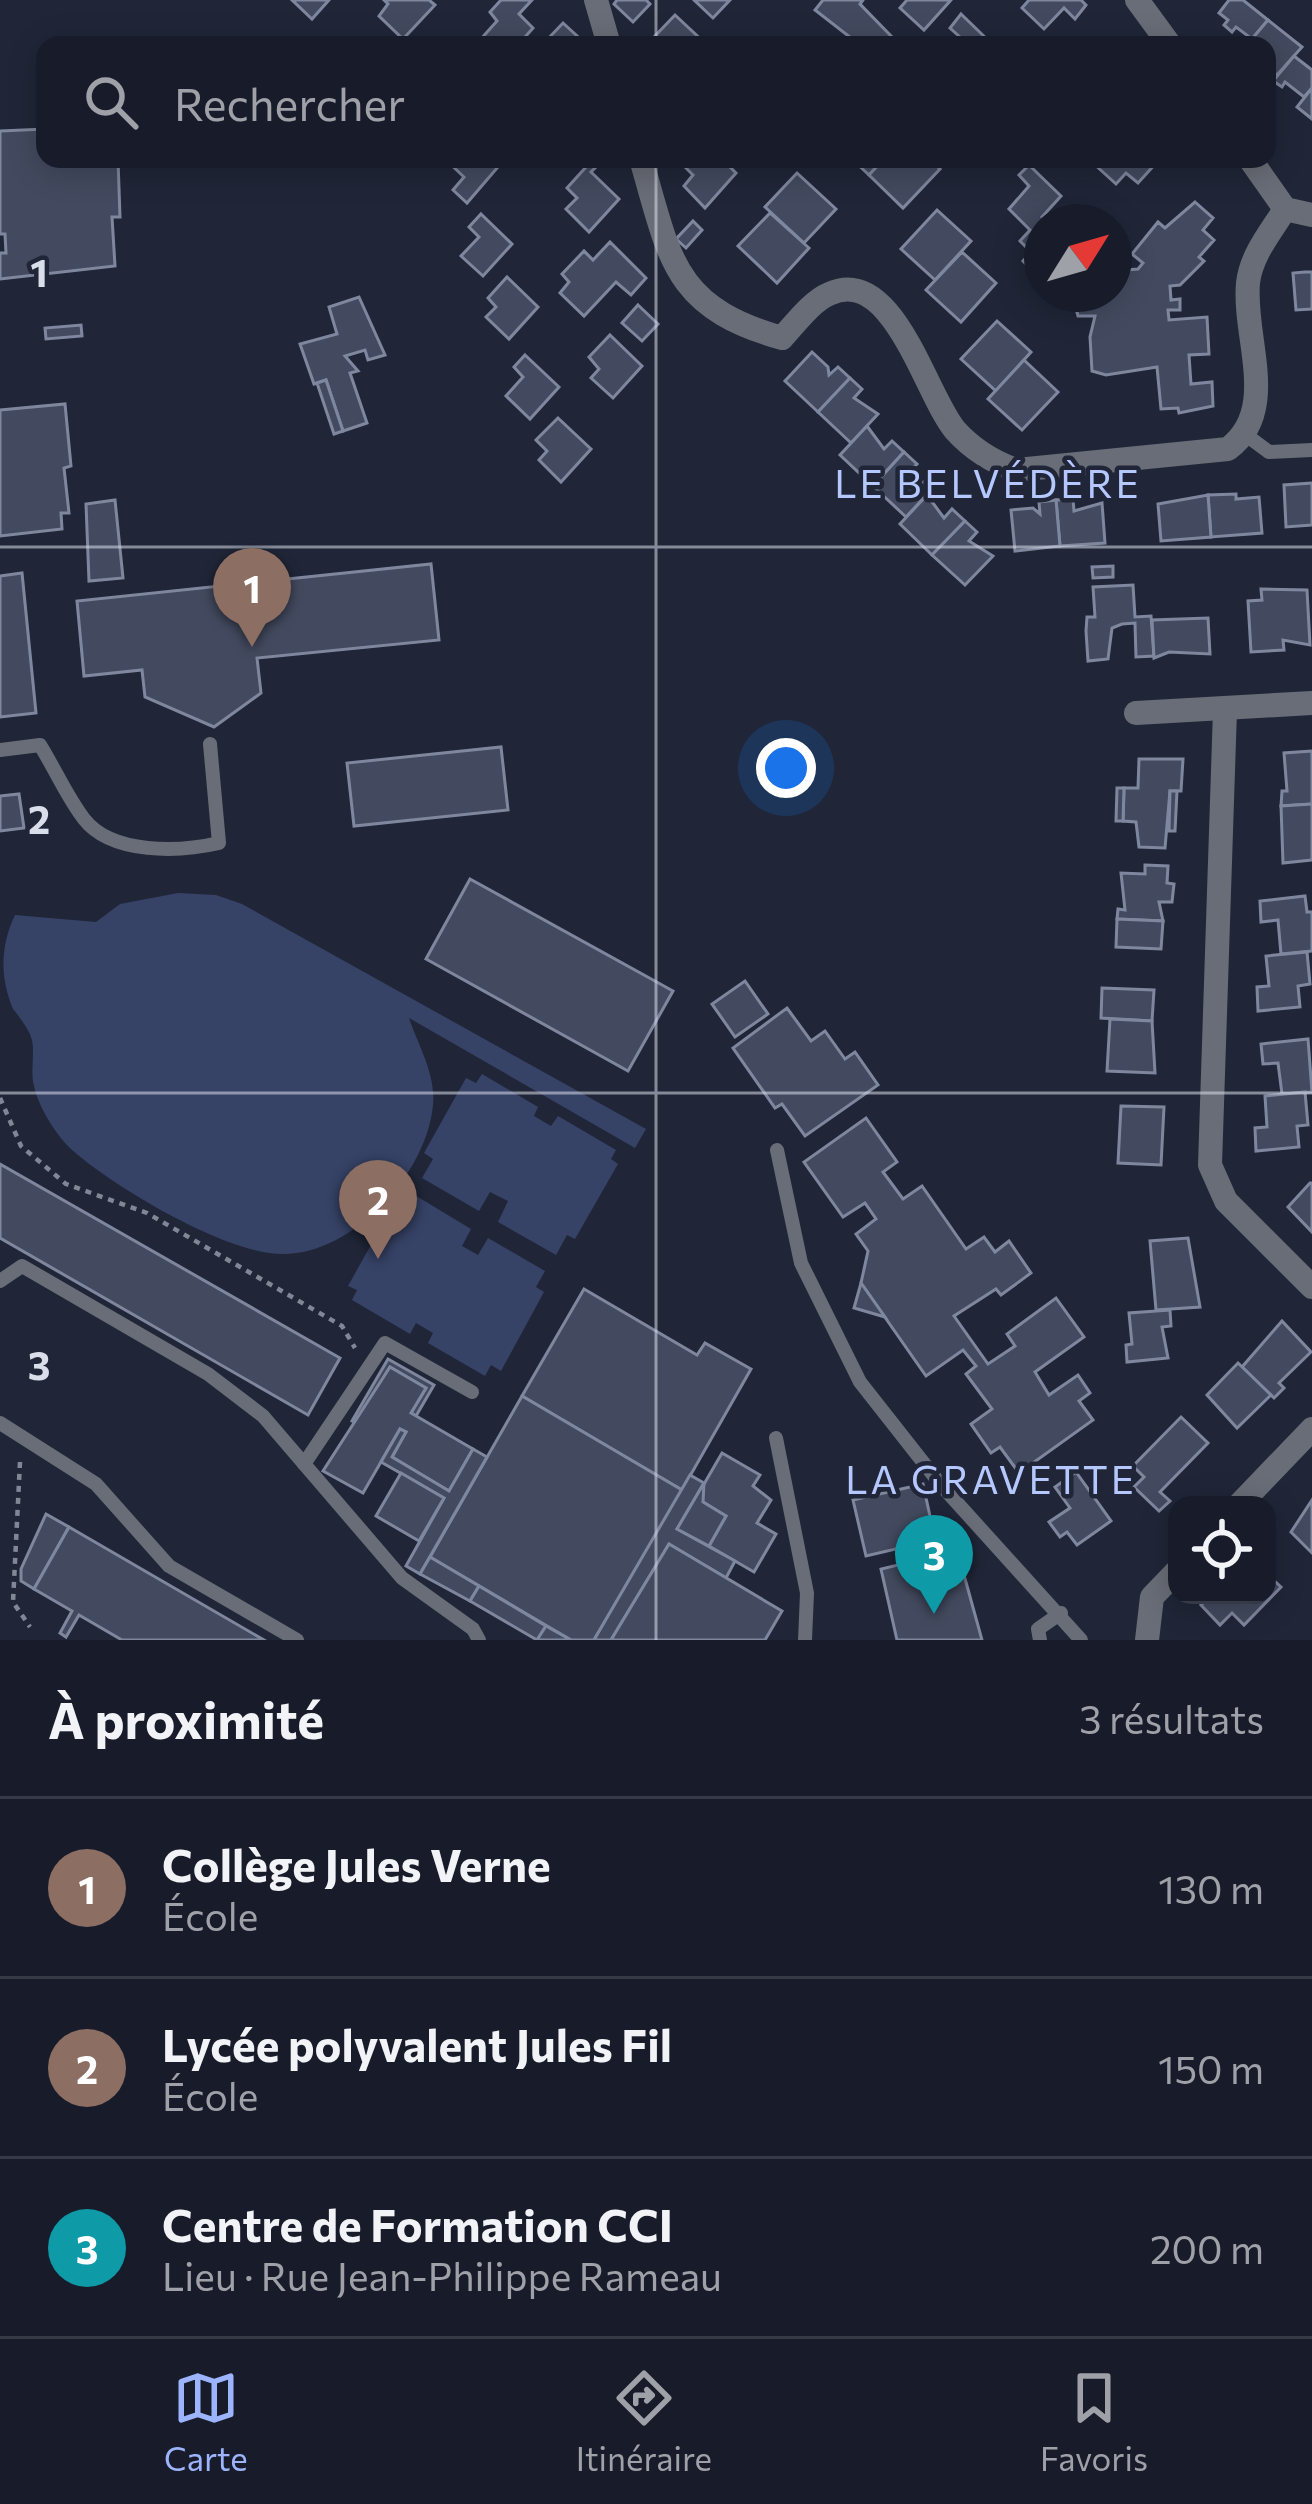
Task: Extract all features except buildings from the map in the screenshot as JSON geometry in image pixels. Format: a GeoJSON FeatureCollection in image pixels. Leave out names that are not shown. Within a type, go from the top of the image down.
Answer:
{"type":"FeatureCollection","features":[{"type":"Feature","properties":{"kind":"street"},"geometry":{"type":"LineString","coordinates":[[596,0],[606,36]]}},
{"type":"Feature","properties":{"kind":"street"},"geometry":{"type":"LineString","coordinates":[[1137,0],[1163,36]]}},
{"type":"Feature","properties":{"kind":"street"},"geometry":{"type":"LineString","coordinates":[[644,168],[669,255],[684,286],[742,326],[782,338],[826,294],[850,288],[864,291],[908,338],[956,430],[992,462],[1016,470],[1228,449],[1246,436],[1256,410],[1248,283],[1255,257],[1285,209]]}},
{"type":"Feature","properties":{"kind":"street"},"geometry":{"type":"LineString","coordinates":[[1256,168],[1285,209],[1312,215]]}},
{"type":"Feature","properties":{"kind":"street"},"geometry":{"type":"LineString","coordinates":[[1136,713],[1312,703]]}},
{"type":"Feature","properties":{"kind":"street"},"geometry":{"type":"LineString","coordinates":[[1226,710],[1210,1165],[1226,1201],[1312,1287]]}},
{"type":"Feature","properties":{"kind":"street"},"geometry":{"type":"LineString","coordinates":[[1248,1496],[1312,1429]]}},
{"type":"Feature","properties":{"kind":"street"},"geometry":{"type":"LineString","coordinates":[[1147,1640],[1152,1597],[1168,1580]]}},
{"type":"Feature","properties":{"kind":"lane"},"geometry":{"type":"LineString","coordinates":[[1246,436],[1269,452],[1312,450]]}},
{"type":"Feature","properties":{"kind":"lane"},"geometry":{"type":"LineString","coordinates":[[0,750],[40,745],[87,824],[139,848],[195,849],[219,843],[210,744]]}},
{"type":"Feature","properties":{"kind":"lane"},"geometry":{"type":"LineString","coordinates":[[777,1150],[801,1263],[860,1382],[941,1485],[1082,1640]]}},
{"type":"Feature","properties":{"kind":"lane"},"geometry":{"type":"LineString","coordinates":[[0,1281],[22,1266],[208,1374],[263,1416],[402,1578],[473,1629],[479,1640]]}},
{"type":"Feature","properties":{"kind":"lane"},"geometry":{"type":"LineString","coordinates":[[304,1465],[385,1343],[472,1392]]}},
{"type":"Feature","properties":{"kind":"lane"},"geometry":{"type":"LineString","coordinates":[[0,1423],[96,1484],[169,1566],[297,1640]]}},
{"type":"Feature","properties":{"kind":"lane"},"geometry":{"type":"LineString","coordinates":[[776,1438],[808,1593],[805,1640]]}},
{"type":"Feature","properties":{"kind":"lane"},"geometry":{"type":"LineString","coordinates":[[1040,1640],[1038,1629],[1060,1613]]}},
{"type":"Feature","properties":{"kind":"path"},"geometry":{"type":"LineString","coordinates":[[0,1098],[21,1146],[53,1175],[147,1214],[342,1326],[353,1338],[361,1381]]}},
{"type":"Feature","properties":{"kind":"path"},"geometry":{"type":"LineString","coordinates":[[22,1439],[12,1543],[13,1602],[30,1627]]}},
{"type":"Feature","properties":{"kind":"shaded area"},"geometry":{"type":"Polygon","coordinates":[[[178,893],[216,895],[242,904],[646,1129],[635,1148],[409,1018],[426,1060],[433,1105],[417,1157],[382,1205],[335,1241],[309,1251],[259,1251],[201,1231],[90,1164],[54,1128],[36,1094],[32,1040],[13,1009],[3,962],[15,915],[96,922],[120,904],[178,893]]]}},
{"type":"Feature","properties":{"kind":"shaded area"},"geometry":{"type":"Polygon","coordinates":[[[482,1074],[538,1107],[534,1116],[551,1126],[558,1116],[616,1150],[611,1159],[618,1164],[575,1239],[567,1235],[556,1255],[498,1222],[508,1201],[490,1192],[479,1211],[422,1178],[433,1159],[424,1153],[466,1078],[476,1083],[482,1074]]]}},
{"type":"Feature","properties":{"kind":"shaded area"},"geometry":{"type":"Polygon","coordinates":[[[413,1194],[471,1229],[462,1246],[478,1255],[488,1238],[545,1271],[536,1287],[544,1292],[501,1371],[491,1365],[485,1376],[428,1343],[433,1333],[416,1323],[410,1334],[352,1300],[357,1290],[348,1286],[392,1207],[402,1212],[413,1194]]]}},
{"type":"Feature","properties":{"kind":"place","name":"Collège Jules Verne"},"geometry":{"type":"Point","coordinates":[252,647]}},
{"type":"Feature","properties":{"kind":"place","name":"Lycée polyvalent Jules Fil"},"geometry":{"type":"Point","coordinates":[378,1259]}},
{"type":"Feature","properties":{"kind":"place","name":"Centre de Formation CCI"},"geometry":{"type":"Point","coordinates":[934,1614]}},
{"type":"Feature","properties":{"kind":"district","name":"LE BELVÉDÈRE"},"geometry":{"type":"Point","coordinates":[988,484]}},
{"type":"Feature","properties":{"kind":"district","name":"LA GRAVETTE"},"geometry":{"type":"Point","coordinates":[991,1480]}}]}
